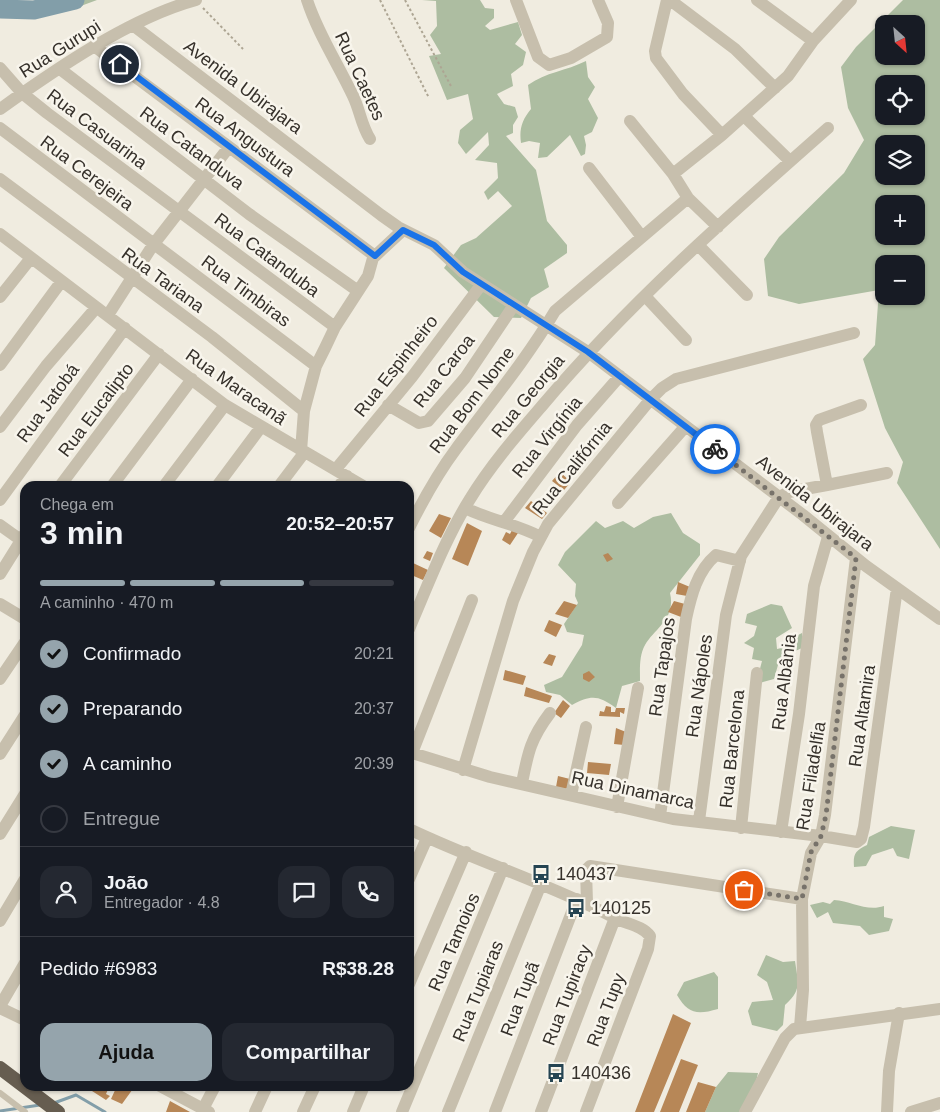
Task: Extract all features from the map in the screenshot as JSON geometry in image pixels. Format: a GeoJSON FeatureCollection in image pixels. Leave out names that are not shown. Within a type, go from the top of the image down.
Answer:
{"type":"FeatureCollection","features":[{"type":"Feature","properties":{"kind":"highway"},"geometry":{"type":"LineString","coordinates":[[0,1068],[20,1082]]}},
{"type":"Feature","properties":{"kind":"highway"},"geometry":{"type":"LineString","coordinates":[[32,1091],[57,1111]]}},
{"type":"Feature","properties":{"kind":"street","name":"Rua Gurupi"},"geometry":{"type":"LineString","coordinates":[[0,109],[94,46],[194,0]]}},
{"type":"Feature","properties":{"kind":"street","name":"Rua Caetes"},"geometry":{"type":"LineString","coordinates":[[307,0],[317,26],[357,104],[360,122],[370,139]]}},
{"type":"Feature","properties":{"kind":"street"},"geometry":{"type":"LineString","coordinates":[[516,0],[538,57],[549,65],[571,58],[608,37],[608,23],[598,0]]}},
{"type":"Feature","properties":{"kind":"street"},"geometry":{"type":"LineString","coordinates":[[722,135],[684,94],[656,58],[655,51],[668,0],[735,49],[775,88]]}},
{"type":"Feature","properties":{"kind":"street"},"geometry":{"type":"LineString","coordinates":[[757,0],[813,41]]}},
{"type":"Feature","properties":{"kind":"street"},"geometry":{"type":"LineString","coordinates":[[674,174],[775,88],[798,64],[813,41],[851,0]]}},
{"type":"Feature","properties":{"kind":"street","name":"Avenida Ubirajara"},"geometry":{"type":"LineString","coordinates":[[134,26],[403,230],[434,245],[451,262],[481,285],[588,352],[856,558],[940,620]]}},
{"type":"Feature","properties":{"kind":"street","name":"Rua Angustura"},"geometry":{"type":"LineString","coordinates":[[94,46],[375,256]]}},
{"type":"Feature","properties":{"kind":"street","name":"Rua Casuarina"},"geometry":{"type":"LineString","coordinates":[[0,68],[22,93],[178,212]]}},
{"type":"Feature","properties":{"kind":"street","name":"Rua Catanduva"},"geometry":{"type":"LineString","coordinates":[[60,69],[303,254],[358,291]]}},
{"type":"Feature","properties":{"kind":"street"},"geometry":{"type":"LineString","coordinates":[[744,116],[790,161]]}},
{"type":"Feature","properties":{"kind":"street"},"geometry":{"type":"LineString","coordinates":[[630,121],[674,174],[688,198],[718,227]]}},
{"type":"Feature","properties":{"kind":"street","name":"Rua Cerejeira"},"geometry":{"type":"LineString","coordinates":[[0,128],[153,245]]}},
{"type":"Feature","properties":{"kind":"street","name":"Rua Georgia"},"geometry":{"type":"LineString","coordinates":[[414,618],[464,508],[492,466],[588,352],[718,227],[828,128]]}},
{"type":"Feature","properties":{"kind":"street"},"geometry":{"type":"LineString","coordinates":[[108,315],[153,245],[229,147]]}},
{"type":"Feature","properties":{"kind":"street"},"geometry":{"type":"LineString","coordinates":[[589,168],[642,237]]}},
{"type":"Feature","properties":{"kind":"street","name":"Rua Tariana"},"geometry":{"type":"LineString","coordinates":[[0,179],[212,337],[304,411]]}},
{"type":"Feature","properties":{"kind":"street","name":"Rua Bom Nome"},"geometry":{"type":"LineString","coordinates":[[414,518],[425,496],[456,448],[506,386],[548,326],[555,311],[688,198]]}},
{"type":"Feature","properties":{"kind":"street","name":"Rua Catanduba"},"geometry":{"type":"LineString","coordinates":[[178,212],[334,327]]}},
{"type":"Feature","properties":{"kind":"street"},"geometry":{"type":"LineString","coordinates":[[282,481],[303,452],[304,411],[316,366],[334,327],[368,276],[375,256],[403,230]]}},
{"type":"Feature","properties":{"kind":"street","name":"Rua Maracanã"},"geometry":{"type":"LineString","coordinates":[[0,234],[225,405],[341,477]]}},
{"type":"Feature","properties":{"kind":"street","name":"Rua Timbiras"},"geometry":{"type":"LineString","coordinates":[[153,245],[316,366]]}},
{"type":"Feature","properties":{"kind":"street"},"geometry":{"type":"LineString","coordinates":[[699,246],[747,295]]}},
{"type":"Feature","properties":{"kind":"street"},"geometry":{"type":"LineString","coordinates":[[0,297],[31,258]]}},
{"type":"Feature","properties":{"kind":"street"},"geometry":{"type":"LineString","coordinates":[[0,365],[61,282]]}},
{"type":"Feature","properties":{"kind":"street","name":"Rua Espinheiro"},"geometry":{"type":"LineString","coordinates":[[341,477],[388,405],[481,285]]}},
{"type":"Feature","properties":{"kind":"street"},"geometry":{"type":"LineString","coordinates":[[645,296],[686,340]]}},
{"type":"Feature","properties":{"kind":"street","name":"Rua Caroa"},"geometry":{"type":"LineString","coordinates":[[388,405],[419,423],[428,421],[465,378],[514,305]]}},
{"type":"Feature","properties":{"kind":"street"},"geometry":{"type":"LineString","coordinates":[[0,427],[46,366],[96,308]]}},
{"type":"Feature","properties":{"kind":"street","name":"Rua Jatobá"},"geometry":{"type":"LineString","coordinates":[[0,500],[125,328]]}},
{"type":"Feature","properties":{"kind":"street","name":"Rua Califórnia"},"geometry":{"type":"LineString","coordinates":[[463,770],[514,601],[541,537],[548,524],[650,400],[662,388],[676,379],[854,333]]}},
{"type":"Feature","properties":{"kind":"street","name":"Rua Eucalipto"},"geometry":{"type":"LineString","coordinates":[[64,481],[159,354]]}},
{"type":"Feature","properties":{"kind":"street","name":"Rua Virgínia"},"geometry":{"type":"LineString","coordinates":[[504,522],[577,425],[620,376]]}},
{"type":"Feature","properties":{"kind":"street"},"geometry":{"type":"LineString","coordinates":[[116,481],[192,379]]}},
{"type":"Feature","properties":{"kind":"street"},"geometry":{"type":"LineString","coordinates":[[168,481],[225,405]]}},
{"type":"Feature","properties":{"kind":"street"},"geometry":{"type":"LineString","coordinates":[[828,485],[816,425],[819,420],[831,414],[861,405]]}},
{"type":"Feature","properties":{"kind":"street"},"geometry":{"type":"LineString","coordinates":[[221,481],[261,427]]}},
{"type":"Feature","properties":{"kind":"street"},"geometry":{"type":"LineString","coordinates":[[618,503],[684,427]]}},
{"type":"Feature","properties":{"kind":"street"},"geometry":{"type":"LineString","coordinates":[[779,497],[788,492],[888,473]]}},
{"type":"Feature","properties":{"kind":"street","name":"Rua Nápoles"},"geometry":{"type":"LineString","coordinates":[[699,821],[726,615],[741,559],[779,497]]}},
{"type":"Feature","properties":{"kind":"street"},"geometry":{"type":"LineString","coordinates":[[464,508],[494,521],[523,528],[541,537]]}},
{"type":"Feature","properties":{"kind":"street"},"geometry":{"type":"LineString","coordinates":[[0,525],[20,537]]}},
{"type":"Feature","properties":{"kind":"street","name":"Rua Albânia"},"geometry":{"type":"LineString","coordinates":[[781,832],[799,714],[814,586],[828,536]]}},
{"type":"Feature","properties":{"kind":"street"},"geometry":{"type":"LineString","coordinates":[[0,574],[20,545]]}},
{"type":"Feature","properties":{"kind":"street","name":"Rua Tapajos"},"geometry":{"type":"LineString","coordinates":[[660,816],[686,620],[692,594],[703,568],[716,555],[741,559]]}},
{"type":"Feature","properties":{"kind":"street","name":"Rua Filadelfia"},"geometry":{"type":"LineString","coordinates":[[800,1027],[803,990],[802,899],[811,852],[821,836],[830,785],[856,558]]}},
{"type":"Feature","properties":{"kind":"street","name":"Rua Altamira"},"geometry":{"type":"LineString","coordinates":[[853,843],[860,841],[864,827],[898,588]]}},
{"type":"Feature","properties":{"kind":"street"},"geometry":{"type":"LineString","coordinates":[[414,743],[472,600]]}},
{"type":"Feature","properties":{"kind":"street"},"geometry":{"type":"LineString","coordinates":[[0,604],[20,616]]}},
{"type":"Feature","properties":{"kind":"street"},"geometry":{"type":"LineString","coordinates":[[0,679],[20,649]]}},
{"type":"Feature","properties":{"kind":"street","name":"Rua Barcelona"},"geometry":{"type":"LineString","coordinates":[[741,828],[757,673]]}},
{"type":"Feature","properties":{"kind":"street"},"geometry":{"type":"LineString","coordinates":[[617,807],[638,688]]}},
{"type":"Feature","properties":{"kind":"street"},"geometry":{"type":"LineString","coordinates":[[522,783],[528,751],[536,732],[550,714]]}},
{"type":"Feature","properties":{"kind":"street"},"geometry":{"type":"LineString","coordinates":[[0,754],[20,723]]}},
{"type":"Feature","properties":{"kind":"street"},"geometry":{"type":"LineString","coordinates":[[570,795],[586,727]]}},
{"type":"Feature","properties":{"kind":"street","name":"Rua Dinamarca"},"geometry":{"type":"LineString","coordinates":[[414,754],[502,780],[522,783],[660,816],[741,828],[821,836],[853,843]]}},
{"type":"Feature","properties":{"kind":"street"},"geometry":{"type":"LineString","coordinates":[[0,834],[20,802]]}},
{"type":"Feature","properties":{"kind":"street"},"geometry":{"type":"LineString","coordinates":[[414,832],[582,901],[615,918]]}},
{"type":"Feature","properties":{"kind":"street"},"geometry":{"type":"LineString","coordinates":[[414,868],[427,838]]}},
{"type":"Feature","properties":{"kind":"street"},"geometry":{"type":"LineString","coordinates":[[414,972],[466,852]]}},
{"type":"Feature","properties":{"kind":"street"},"geometry":{"type":"LineString","coordinates":[[582,901],[586,870],[590,866],[802,899]]}},
{"type":"Feature","properties":{"kind":"street","name":"Rua Tamoios"},"geometry":{"type":"LineString","coordinates":[[414,1083],[503,868]]}},
{"type":"Feature","properties":{"kind":"street","name":"Rua Tupiaras"},"geometry":{"type":"LineString","coordinates":[[448,1112],[541,884]]}},
{"type":"Feature","properties":{"kind":"street"},"geometry":{"type":"LineString","coordinates":[[0,920],[20,887]]}},
{"type":"Feature","properties":{"kind":"street","name":"Rua Tupã"},"geometry":{"type":"LineString","coordinates":[[495,1112],[582,901]]}},
{"type":"Feature","properties":{"kind":"street","name":"Rua Tupy"},"geometry":{"type":"LineString","coordinates":[[586,1112],[651,940],[647,932],[615,918]]}},
{"type":"Feature","properties":{"kind":"street","name":"Rua Tupiracy"},"geometry":{"type":"LineString","coordinates":[[541,1112],[615,918]]}},
{"type":"Feature","properties":{"kind":"street"},"geometry":{"type":"LineString","coordinates":[[20,972],[0,1007],[20,1017]]}},
{"type":"Feature","properties":{"kind":"street"},"geometry":{"type":"LineString","coordinates":[[745,1112],[788,1033],[800,1027],[940,1009]]}},
{"type":"Feature","properties":{"kind":"street"},"geometry":{"type":"LineString","coordinates":[[887,1112],[889,1071],[899,1013]]}},
{"type":"Feature","properties":{"kind":"street"},"geometry":{"type":"LineString","coordinates":[[170,1091],[206,1110],[213,1091]]}},
{"type":"Feature","properties":{"kind":"street"},"geometry":{"type":"LineString","coordinates":[[255,1112],[265,1091]]}},
{"type":"Feature","properties":{"kind":"street"},"geometry":{"type":"LineString","coordinates":[[303,1112],[313,1091]]}},
{"type":"Feature","properties":{"kind":"street"},"geometry":{"type":"LineString","coordinates":[[353,1112],[362,1091]]}},
{"type":"Feature","properties":{"kind":"street","name":"Rua Tamoios"},"geometry":{"type":"LineString","coordinates":[[402,1112],[411,1091]]}},
{"type":"Feature","properties":{"kind":"street"},"geometry":{"type":"LineString","coordinates":[[911,1112],[940,1103]]}},
{"type":"Feature","properties":{"kind":"lane"},"geometry":{"type":"LineString","coordinates":[[0,1093],[25,1112]]}},
{"type":"Feature","properties":{"kind":"path"},"geometry":{"type":"LineString","coordinates":[[194,0],[243,49]]}},
{"type":"Feature","properties":{"kind":"path"},"geometry":{"type":"LineString","coordinates":[[380,0],[429,98]]}},
{"type":"Feature","properties":{"kind":"path"},"geometry":{"type":"LineString","coordinates":[[405,0],[452,88]]}},
{"type":"Feature","properties":{"kind":"green space"},"geometry":{"type":"Polygon","coordinates":[[[45,0],[97,0],[70,10],[45,0]]]}},
{"type":"Feature","properties":{"kind":"green space"},"geometry":{"type":"Polygon","coordinates":[[[422,0],[480,0],[485,8],[494,9],[494,18],[485,26],[490,30],[518,22],[522,35],[515,44],[526,52],[523,65],[511,74],[513,86],[497,94],[504,104],[515,107],[518,117],[513,125],[513,133],[506,136],[536,170],[547,221],[567,245],[567,253],[544,269],[549,287],[531,298],[521,318],[494,317],[444,268],[461,245],[476,238],[512,206],[498,191],[488,200],[484,192],[498,178],[497,163],[475,160],[489,145],[488,132],[466,154],[458,143],[460,130],[473,119],[468,94],[447,100],[429,56],[441,54],[430,35],[437,26],[436,1],[422,0]]]}},
{"type":"Feature","properties":{"kind":"green space"},"geometry":{"type":"Polygon","coordinates":[[[903,0],[940,0],[940,549],[897,483],[903,462],[885,428],[863,359],[875,345],[878,305],[925,305],[925,255],[875,255],[875,291],[799,304],[768,296],[764,259],[779,237],[844,173],[864,140],[848,108],[841,67],[856,47],[875,28],[875,65],[925,65],[925,15],[888,15],[903,0]]]}},
{"type":"Feature","properties":{"kind":"green space"},"geometry":{"type":"Polygon","coordinates":[[[586,61],[588,77],[595,87],[588,99],[598,118],[592,132],[584,136],[585,154],[581,156],[570,135],[547,157],[538,158],[540,143],[529,141],[521,143],[520,133],[522,125],[531,109],[528,85],[542,77],[586,61]]]}},
{"type":"Feature","properties":{"kind":"green space"},"geometry":{"type":"Polygon","coordinates":[[[671,513],[683,533],[700,544],[700,555],[670,593],[670,610],[664,622],[643,649],[640,681],[622,686],[616,708],[594,698],[584,699],[572,705],[560,695],[546,692],[544,685],[562,677],[582,645],[584,635],[567,632],[564,624],[578,603],[575,596],[576,584],[558,565],[565,552],[596,521],[605,528],[623,521],[634,528],[653,517],[671,513]]]}},
{"type":"Feature","properties":{"kind":"green space"},"geometry":{"type":"Polygon","coordinates":[[[771,604],[782,606],[792,628],[776,638],[777,649],[791,646],[796,636],[802,633],[802,648],[780,658],[774,679],[756,684],[762,661],[752,659],[754,648],[744,643],[754,636],[757,626],[745,623],[747,614],[771,604]]]}},
{"type":"Feature","properties":{"kind":"green space"},"geometry":{"type":"Polygon","coordinates":[[[891,826],[915,830],[909,859],[897,856],[893,848],[872,855],[866,866],[854,867],[856,853],[867,845],[869,837],[891,826]]]}},
{"type":"Feature","properties":{"kind":"green space"},"geometry":{"type":"Polygon","coordinates":[[[834,900],[871,908],[884,906],[884,917],[893,919],[889,931],[869,935],[860,926],[833,923],[828,912],[817,918],[810,905],[823,902],[830,904],[834,900]]]}},
{"type":"Feature","properties":{"kind":"green space"},"geometry":{"type":"Polygon","coordinates":[[[766,955],[783,962],[795,961],[798,985],[794,995],[785,1005],[783,1025],[777,1031],[752,1025],[748,1011],[752,1002],[773,1000],[767,982],[757,975],[766,955]]]}},
{"type":"Feature","properties":{"kind":"green space"},"geometry":{"type":"Polygon","coordinates":[[[714,972],[718,977],[718,1009],[699,1012],[685,1006],[677,995],[684,982],[714,972]]]}},
{"type":"Feature","properties":{"kind":"green space"},"geometry":{"type":"Polygon","coordinates":[[[728,1072],[758,1073],[756,1082],[740,1112],[705,1112],[716,1087],[728,1072]]]}},
{"type":"Feature","properties":{"kind":"building"},"geometry":{"type":"Polygon","coordinates":[[[560,472],[571,482],[564,490],[552,481],[560,472]]]}},
{"type":"Feature","properties":{"kind":"building"},"geometry":{"type":"Polygon","coordinates":[[[531,501],[547,513],[542,519],[525,508],[531,501]]]}},
{"type":"Feature","properties":{"kind":"building"},"geometry":{"type":"Polygon","coordinates":[[[439,514],[451,518],[441,538],[429,531],[439,514]]]}},
{"type":"Feature","properties":{"kind":"building"},"geometry":{"type":"Polygon","coordinates":[[[467,523],[482,531],[468,566],[452,559],[467,523]]]}},
{"type":"Feature","properties":{"kind":"building"},"geometry":{"type":"Polygon","coordinates":[[[512,530],[518,533],[510,545],[502,540],[506,532],[510,534],[512,530]]]}},
{"type":"Feature","properties":{"kind":"building"},"geometry":{"type":"Polygon","coordinates":[[[427,551],[433,553],[430,561],[423,558],[427,551]]]}},
{"type":"Feature","properties":{"kind":"building"},"geometry":{"type":"Polygon","coordinates":[[[608,553],[613,559],[607,562],[603,555],[608,553]]]}},
{"type":"Feature","properties":{"kind":"building"},"geometry":{"type":"Polygon","coordinates":[[[414,563],[428,570],[423,580],[414,576],[414,563]]]}},
{"type":"Feature","properties":{"kind":"building"},"geometry":{"type":"Polygon","coordinates":[[[678,582],[690,587],[687,596],[676,594],[678,582]]]}},
{"type":"Feature","properties":{"kind":"building"},"geometry":{"type":"Polygon","coordinates":[[[564,601],[577,605],[568,618],[555,614],[564,601]]]}},
{"type":"Feature","properties":{"kind":"building"},"geometry":{"type":"Polygon","coordinates":[[[674,601],[685,604],[681,617],[668,612],[674,601]]]}},
{"type":"Feature","properties":{"kind":"building"},"geometry":{"type":"Polygon","coordinates":[[[549,620],[562,625],[556,637],[544,631],[549,620]]]}},
{"type":"Feature","properties":{"kind":"building"},"geometry":{"type":"Polygon","coordinates":[[[549,654],[556,656],[552,666],[543,663],[549,654]]]}},
{"type":"Feature","properties":{"kind":"building"},"geometry":{"type":"Polygon","coordinates":[[[505,670],[526,676],[523,685],[503,680],[505,670]]]}},
{"type":"Feature","properties":{"kind":"building"},"geometry":{"type":"Polygon","coordinates":[[[589,671],[595,677],[589,682],[583,679],[583,674],[589,671]]]}},
{"type":"Feature","properties":{"kind":"building"},"geometry":{"type":"Polygon","coordinates":[[[526,687],[552,696],[549,703],[524,696],[526,687]]]}},
{"type":"Feature","properties":{"kind":"building"},"geometry":{"type":"Polygon","coordinates":[[[563,700],[570,706],[561,718],[554,713],[563,700]]]}},
{"type":"Feature","properties":{"kind":"building"},"geometry":{"type":"Polygon","coordinates":[[[606,706],[611,707],[611,712],[615,712],[616,708],[625,708],[624,714],[620,712],[620,717],[599,716],[600,711],[604,712],[606,706]]]}},
{"type":"Feature","properties":{"kind":"building"},"geometry":{"type":"Polygon","coordinates":[[[616,728],[626,732],[624,745],[614,744],[616,728]]]}},
{"type":"Feature","properties":{"kind":"building"},"geometry":{"type":"Polygon","coordinates":[[[588,762],[611,764],[609,775],[587,773],[588,762]]]}},
{"type":"Feature","properties":{"kind":"building"},"geometry":{"type":"Polygon","coordinates":[[[558,776],[570,779],[567,789],[556,787],[558,776]]]}},
{"type":"Feature","properties":{"kind":"building"},"geometry":{"type":"Polygon","coordinates":[[[673,1014],[691,1023],[654,1112],[635,1112],[673,1014]]]}},
{"type":"Feature","properties":{"kind":"building"},"geometry":{"type":"Polygon","coordinates":[[[681,1059],[698,1065],[679,1112],[660,1112],[681,1059]]]}},
{"type":"Feature","properties":{"kind":"building"},"geometry":{"type":"Polygon","coordinates":[[[698,1082],[716,1087],[705,1112],[686,1112],[698,1082]]]}},
{"type":"Feature","properties":{"kind":"building"},"geometry":{"type":"Polygon","coordinates":[[[92,1091],[107,1091],[106,1094],[110,1096],[106,1100],[92,1091]]]}},
{"type":"Feature","properties":{"kind":"building"},"geometry":{"type":"Polygon","coordinates":[[[115,1091],[131,1091],[122,1104],[111,1099],[115,1091]]]}},
{"type":"Feature","properties":{"kind":"building"},"geometry":{"type":"Polygon","coordinates":[[[170,1101],[190,1112],[166,1112],[170,1101]]]}},
{"type":"Feature","properties":{"kind":"waterway"},"geometry":{"type":"LineString","coordinates":[[0,9],[34,10],[75,0]]}},
{"type":"Feature","properties":{"kind":"waterway"},"geometry":{"type":"LineString","coordinates":[[54,1103],[76,1095],[105,1112]]}},
{"type":"Feature","properties":{"kind":"waterway"},"geometry":{"type":"LineString","coordinates":[[0,1111],[40,1105]]}},
{"type":"Feature","properties":{"kind":"way so far"},"geometry":{"type":"LineString","coordinates":[[715,449],[803,515],[856,558],[826,815],[821,836],[811,852],[802,899],[744,890]]}},
{"type":"Feature","properties":{"kind":"place","name":"140437"},"geometry":{"type":"Point","coordinates":[541,874]}},
{"type":"Feature","properties":{"kind":"place","name":"140125"},"geometry":{"type":"Point","coordinates":[576,908]}},
{"type":"Feature","properties":{"kind":"place","name":"140436"},"geometry":{"type":"Point","coordinates":[556,1073]}},
{"type":"Feature","properties":{"kind":"route"},"geometry":{"type":"LineString","coordinates":[[120,64],[298,200],[375,256],[403,230],[424,239],[434,245],[445,258],[463,272],[588,352],[715,449]]}}]}
